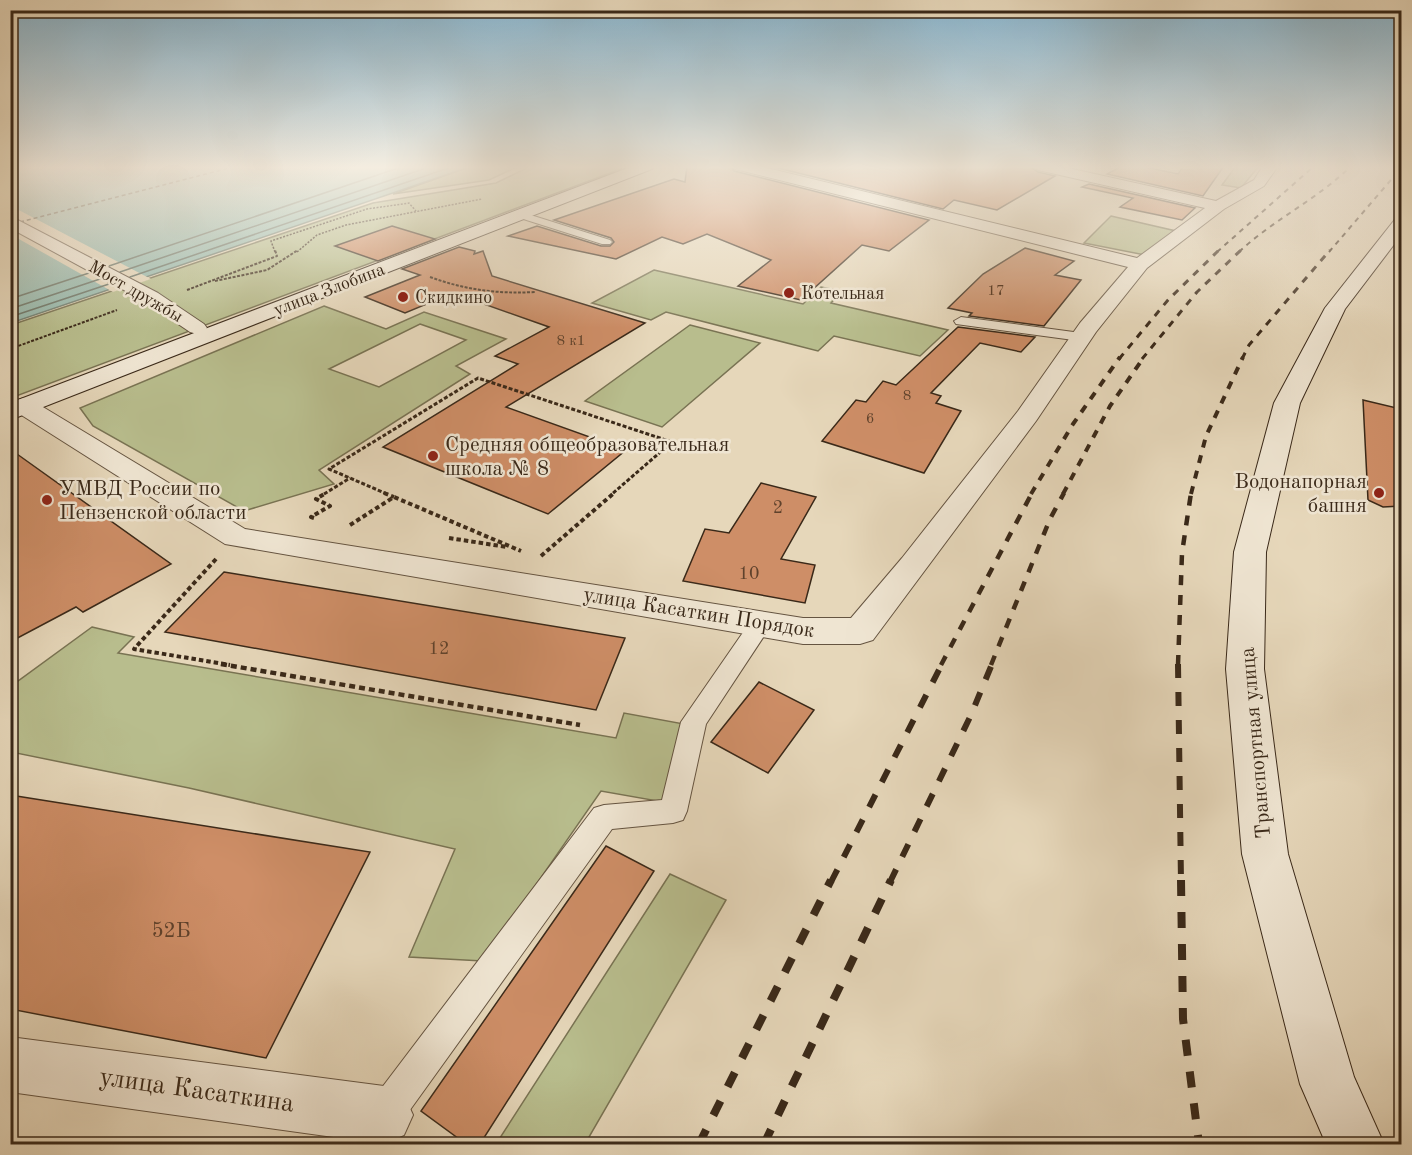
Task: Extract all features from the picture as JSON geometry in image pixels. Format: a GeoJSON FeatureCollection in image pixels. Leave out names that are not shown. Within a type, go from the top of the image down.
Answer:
{"type":"FeatureCollection","features":[{"type":"Feature","properties":{"kind":"street","name":"улица Злобина"},"geometry":{"type":"LineString","coordinates":[[17,409],[508,220]]}},
{"type":"Feature","properties":{"kind":"street"},"geometry":{"type":"LineString","coordinates":[[960,220],[1140,264]]}},
{"type":"Feature","properties":{"kind":"street","name":"улица Касаткин Порядок"},"geometry":{"type":"LineString","coordinates":[[17,409],[236,537],[803,631],[860,632],[914,566],[1020,425],[1082,337],[1140,264],[1199,220]]}},
{"type":"Feature","properties":{"kind":"street","name":"Мост дружбы"},"geometry":{"type":"LineString","coordinates":[[10,221],[151,297],[197,328]]}},
{"type":"Feature","properties":{"kind":"street","name":"Транспортная улица"},"geometry":{"type":"LineString","coordinates":[[1355,1144],[1328,1084],[1265,854],[1245,669],[1250,552],[1287,403],[1335,308],[1401,222]]}},
{"type":"Feature","properties":{"kind":"street","name":"улица Касаткина"},"geometry":{"type":"LineString","coordinates":[[10,1064],[384,1114]]}},
{"type":"Feature","properties":{"kind":"lane"},"geometry":{"type":"LineString","coordinates":[[536,220],[606,242]]}},
{"type":"Feature","properties":{"kind":"lane"},"geometry":{"type":"LineString","coordinates":[[961,321],[1082,337]]}},
{"type":"Feature","properties":{"kind":"lane"},"geometry":{"type":"LineString","coordinates":[[384,1114],[604,817],[672,811],[694,722],[761,624]]}},
{"type":"Feature","properties":{"kind":"path"},"geometry":{"type":"LineString","coordinates":[[334,220],[271,241],[277,256],[202,284],[267,270],[295,253],[317,235],[346,225],[372,220]]}},
{"type":"Feature","properties":{"kind":"path"},"geometry":{"type":"LineString","coordinates":[[429,277],[449,284],[500,294],[535,292]]}},
{"type":"Feature","properties":{"kind":"path"},"geometry":{"type":"LineString","coordinates":[[10,349],[118,310]]}},
{"type":"Feature","properties":{"kind":"path"},"geometry":{"type":"LineString","coordinates":[[530,555],[329,469],[478,378],[672,442],[539,558]]}},
{"type":"Feature","properties":{"kind":"path"},"geometry":{"type":"LineString","coordinates":[[321,519],[311,517],[330,506],[316,499],[350,478]]}},
{"type":"Feature","properties":{"kind":"path"},"geometry":{"type":"LineString","coordinates":[[346,528],[394,497]]}},
{"type":"Feature","properties":{"kind":"path"},"geometry":{"type":"LineString","coordinates":[[342,522],[352,524]]}},
{"type":"Feature","properties":{"kind":"path"},"geometry":{"type":"LineString","coordinates":[[236,537],[134,649],[580,725]]}},
{"type":"Feature","properties":{"kind":"green space"},"geometry":{"type":"Polygon","coordinates":[[[323,220],[485,220],[11,398],[11,325],[323,220]]]}},
{"type":"Feature","properties":{"kind":"green space"},"geometry":{"type":"Polygon","coordinates":[[[1107,220],[1128,220],[1176,231],[1145,255],[1084,243],[1107,220]]]}},
{"type":"Feature","properties":{"kind":"green space"},"geometry":{"type":"Polygon","coordinates":[[[654,270],[803,304],[821,287],[842,291],[831,303],[948,330],[920,356],[834,336],[818,351],[666,312],[651,320],[592,303],[654,270]]]}},
{"type":"Feature","properties":{"kind":"green space"},"geometry":{"type":"Polygon","coordinates":[[[324,306],[386,329],[424,312],[506,339],[456,366],[470,374],[319,470],[334,484],[244,511],[93,426],[80,408],[324,306]],[[420,324],[329,369],[379,387],[466,340],[420,324]]]}},
{"type":"Feature","properties":{"kind":"green space"},"geometry":{"type":"Polygon","coordinates":[[[690,325],[760,343],[662,427],[585,401],[690,325]]]}},
{"type":"Feature","properties":{"kind":"green space"},"geometry":{"type":"Polygon","coordinates":[[[92,627],[134,637],[118,653],[616,738],[624,713],[684,724],[663,802],[601,791],[483,961],[409,957],[455,849],[189,788],[11,752],[10,687],[92,627]]]}},
{"type":"Feature","properties":{"kind":"green space"},"geometry":{"type":"Polygon","coordinates":[[[670,874],[726,900],[585,1144],[496,1144],[670,874]]]}},
{"type":"Feature","properties":{"kind":"water"},"geometry":{"type":"Polygon","coordinates":[[[11,220],[314,220],[11,323],[11,220]]]}},
{"type":"Feature","properties":{"kind":"pier"},"geometry":{"type":"Polygon","coordinates":[[[11,220],[38,220],[151,279],[113,292],[10,234],[11,220]]]}},
{"type":"Feature","properties":{"kind":"building"},"geometry":{"type":"Polygon","coordinates":[[[554,220],[929,220],[889,251],[862,245],[801,300],[738,286],[771,260],[707,234],[683,244],[662,237],[616,259],[508,236],[537,226],[601,246],[610,246],[614,242],[611,238],[554,220]]]}},
{"type":"Feature","properties":{"kind":"building"},"geometry":{"type":"Polygon","coordinates":[[[392,226],[435,239],[378,261],[335,246],[392,226]]]}},
{"type":"Feature","properties":{"kind":"building"},"geometry":{"type":"Polygon","coordinates":[[[459,247],[475,251],[474,254],[483,251],[492,276],[645,323],[506,407],[626,450],[548,514],[383,447],[518,364],[495,356],[549,327],[453,293],[405,313],[365,297],[420,275],[402,269],[459,247]]]}},
{"type":"Feature","properties":{"kind":"building"},"geometry":{"type":"Polygon","coordinates":[[[1025,248],[1074,261],[1055,275],[1081,280],[1044,326],[969,316],[972,313],[948,308],[983,274],[1025,248]]]}},
{"type":"Feature","properties":{"kind":"building"},"geometry":{"type":"Polygon","coordinates":[[[958,327],[1035,337],[1021,352],[980,343],[931,393],[941,396],[936,403],[961,411],[924,473],[822,441],[856,400],[866,402],[883,381],[896,385],[958,327]]]}},
{"type":"Feature","properties":{"kind":"building"},"geometry":{"type":"Polygon","coordinates":[[[1363,400],[1401,409],[1401,506],[1383,507],[1368,500],[1363,400]]]}},
{"type":"Feature","properties":{"kind":"building","name":"УМВД России по Пензенской области"},"geometry":{"type":"Polygon","coordinates":[[[10,449],[171,564],[83,612],[76,607],[10,642],[10,449]]]}},
{"type":"Feature","properties":{"kind":"building"},"geometry":{"type":"Polygon","coordinates":[[[761,483],[816,497],[781,559],[815,565],[805,603],[683,581],[705,529],[729,533],[761,483]]]}},
{"type":"Feature","properties":{"kind":"building"},"geometry":{"type":"Polygon","coordinates":[[[224,572],[625,638],[596,710],[165,632],[224,572]]]}},
{"type":"Feature","properties":{"kind":"building"},"geometry":{"type":"Polygon","coordinates":[[[759,682],[814,710],[768,773],[711,742],[759,682]]]}},
{"type":"Feature","properties":{"kind":"building"},"geometry":{"type":"Polygon","coordinates":[[[10,795],[370,852],[266,1058],[10,1009],[10,795]]]}},
{"type":"Feature","properties":{"kind":"building"},"geometry":{"type":"Polygon","coordinates":[[[606,846],[654,871],[480,1144],[466,1144],[421,1111],[606,846]]]}},
{"type":"Feature","properties":{"kind":"ferry route"},"geometry":{"type":"LineString","coordinates":[[20,222],[28,220]]}},
{"type":"Feature","properties":{"kind":"railway"},"geometry":{"type":"LineString","coordinates":[[1217,252],[1253,220]]}},
{"type":"Feature","properties":{"kind":"railway"},"geometry":{"type":"LineString","coordinates":[[1239,252],[1280,220]]}},
{"type":"Feature","properties":{"kind":"railway"},"geometry":{"type":"LineString","coordinates":[[1329,252],[1357,220]]}},
{"type":"Feature","properties":{"kind":"railway"},"geometry":{"type":"LineString","coordinates":[[1119,359],[1168,300],[1219,250]]}},
{"type":"Feature","properties":{"kind":"railway"},"geometry":{"type":"LineString","coordinates":[[1142,359],[1197,292],[1241,250]]}},
{"type":"Feature","properties":{"kind":"railway"},"geometry":{"type":"LineString","coordinates":[[1243,357],[1249,345],[1330,250]]}},
{"type":"Feature","properties":{"kind":"railway"},"geometry":{"type":"LineString","coordinates":[[1031,494],[1073,424],[1120,357]]}},
{"type":"Feature","properties":{"kind":"railway"},"geometry":{"type":"LineString","coordinates":[[1063,494],[1110,406],[1144,357]]}},
{"type":"Feature","properties":{"kind":"railway"},"geometry":{"type":"LineString","coordinates":[[1191,494],[1206,436],[1243,357]]}},
{"type":"Feature","properties":{"kind":"railway"},"geometry":{"type":"LineString","coordinates":[[941,665],[1032,493]]}},
{"type":"Feature","properties":{"kind":"railway"},"geometry":{"type":"LineString","coordinates":[[991,665],[1050,519],[1064,493]]}},
{"type":"Feature","properties":{"kind":"railway"},"geometry":{"type":"LineString","coordinates":[[1178,665],[1182,553],[1191,493]]}},
{"type":"Feature","properties":{"kind":"railway"},"geometry":{"type":"LineString","coordinates":[[831,882],[942,664]]}},
{"type":"Feature","properties":{"kind":"railway"},"geometry":{"type":"LineString","coordinates":[[890,882],[971,715],[992,664]]}},
{"type":"Feature","properties":{"kind":"railway"},"geometry":{"type":"LineString","coordinates":[[1178,665],[1181,882]]}},
{"type":"Feature","properties":{"kind":"railway"},"geometry":{"type":"LineString","coordinates":[[699,1144],[831,880]]}},
{"type":"Feature","properties":{"kind":"railway"},"geometry":{"type":"LineString","coordinates":[[764,1144],[891,880]]}},
{"type":"Feature","properties":{"kind":"railway"},"geometry":{"type":"LineString","coordinates":[[1181,880],[1183,1019],[1199,1144]]}},
{"type":"Feature","properties":{"kind":"place","name":"Котельная"},"geometry":{"type":"Point","coordinates":[789,293]}},
{"type":"Feature","properties":{"kind":"place","name":"Скидкино"},"geometry":{"type":"Point","coordinates":[403,297]}},
{"type":"Feature","properties":{"kind":"place","name":"Средняя общеобразовательная школа № 8"},"geometry":{"type":"Point","coordinates":[433,456]}},
{"type":"Feature","properties":{"kind":"place","name":"Водонапорная башня"},"geometry":{"type":"Point","coordinates":[1379,493]}},
{"type":"Feature","properties":{"kind":"place","name":"УМВД России по Пензенской области"},"geometry":{"type":"Point","coordinates":[47,500]}}]}
